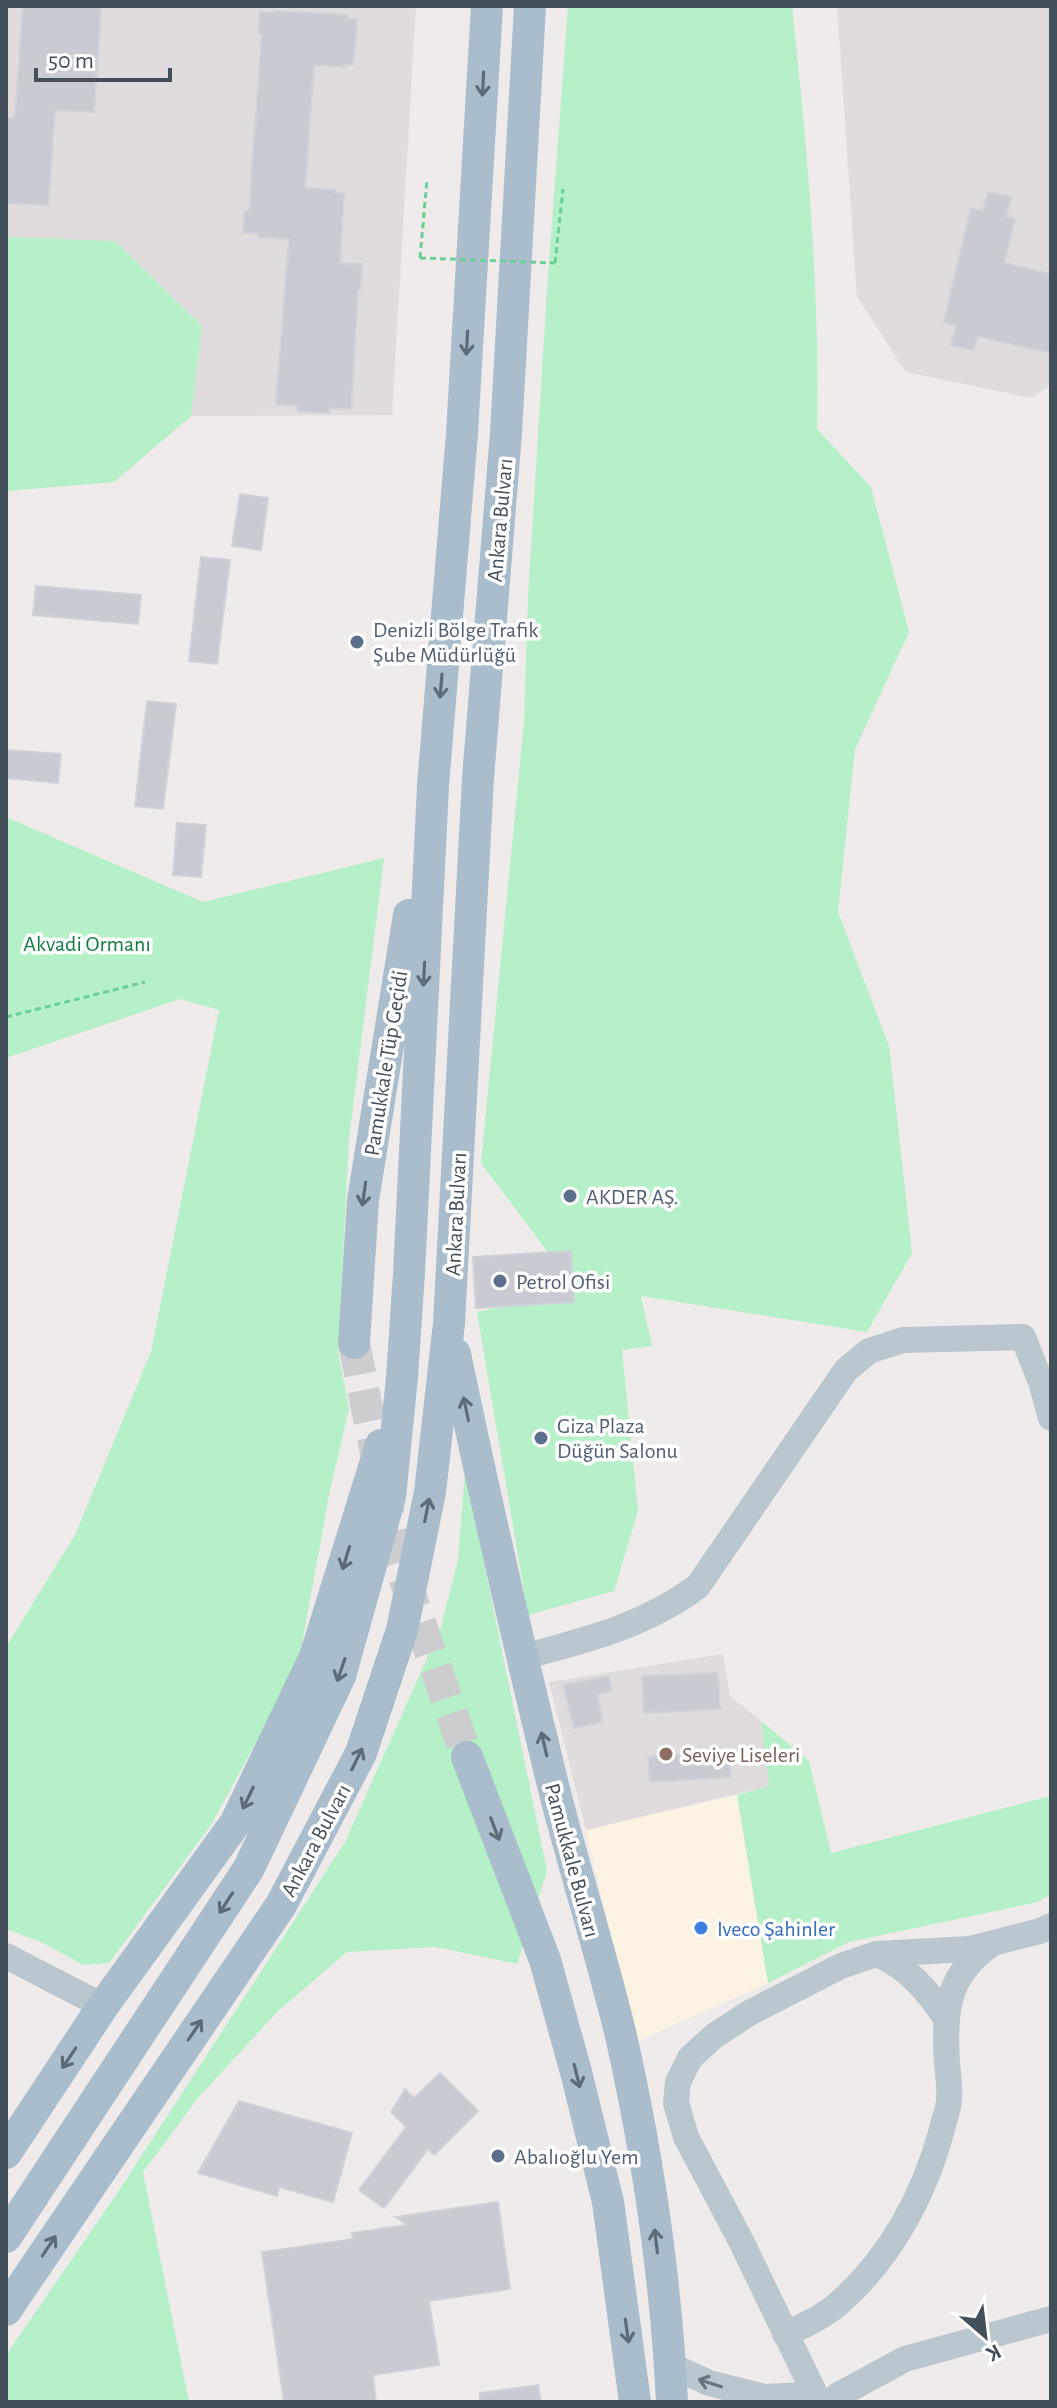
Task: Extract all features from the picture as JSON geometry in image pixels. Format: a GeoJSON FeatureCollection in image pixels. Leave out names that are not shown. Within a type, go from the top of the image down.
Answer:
{"type":"FeatureCollection","features":[{"type":"Feature","properties":{"kind":"main road","name":"Ankara Bulvarı"},"geometry":{"type":"LineString","coordinates":[[6,2237],[249,1868],[340,1676],[390,1497],[402,1377],[433,786],[462,433],[487,6]]}},
{"type":"Feature","properties":{"kind":"main road","name":"Ankara Bulvarı"},"geometry":{"type":"LineString","coordinates":[[6,2310],[281,1905],[361,1753],[406,1615],[430,1492],[449,1323],[478,778],[506,433],[530,6]]}},
{"type":"Feature","properties":{"kind":"main road","name":"Pamukkale Tüp Geçidi"},"geometry":{"type":"LineString","coordinates":[[354,1343],[363,1200],[433,786]]}},
{"type":"Feature","properties":{"kind":"main road","name":"Pamukkale Bulvarı"},"geometry":{"type":"LineString","coordinates":[[449,1323],[489,1521],[620,2036],[650,2188],[670,2346],[672,2402]]}},
{"type":"Feature","properties":{"kind":"main road"},"geometry":{"type":"LineString","coordinates":[[6,2153],[103,2006],[236,1822],[315,1657],[402,1377]]}},
{"type":"Feature","properties":{"kind":"main road"},"geometry":{"type":"LineString","coordinates":[[467,1757],[545,1960],[576,2072],[608,2202],[635,2402]]}},
{"type":"Feature","properties":{"kind":"street"},"geometry":{"type":"LineString","coordinates":[[523,1657],[635,1623],[670,1607],[698,1586],[846,1370],[869,1351],[903,1340],[1023,1337],[1051,1418]]}},
{"type":"Feature","properties":{"kind":"street"},"geometry":{"type":"LineString","coordinates":[[821,2397],[785,2334],[741,2241],[686,2137],[676,2103],[678,2082],[690,2058],[714,2036],[751,2012],[841,1966],[876,1954],[970,1949],[1051,1926]]}},
{"type":"Feature","properties":{"kind":"street"},"geometry":{"type":"LineString","coordinates":[[785,2334],[813,2321],[838,2304],[889,2246],[915,2204],[928,2174],[949,2100],[947,2020],[950,1992],[961,1971],[993,1943]]}},
{"type":"Feature","properties":{"kind":"street"},"geometry":{"type":"LineString","coordinates":[[876,1954],[905,1969],[947,2020]]}},
{"type":"Feature","properties":{"kind":"street"},"geometry":{"type":"LineString","coordinates":[[6,1956],[103,2006]]}},
{"type":"Feature","properties":{"kind":"street"},"geometry":{"type":"LineString","coordinates":[[670,2365],[709,2383],[764,2397],[821,2397],[905,2359],[1051,2319]]}},
{"type":"Feature","properties":{"kind":"path"},"geometry":{"type":"LineString","coordinates":[[427,180],[420,258],[555,263],[563,189]]}},
{"type":"Feature","properties":{"kind":"path"},"geometry":{"type":"LineString","coordinates":[[6,1017],[145,982]]}},
{"type":"Feature","properties":{"kind":"shaded area"},"geometry":{"type":"Polygon","coordinates":[[[6,6],[416,6],[392,415],[191,416],[202,326],[115,242],[6,237],[6,6]]]}},
{"type":"Feature","properties":{"kind":"shaded area"},"geometry":{"type":"Polygon","coordinates":[[[837,6],[1051,6],[1051,385],[1031,398],[906,372],[857,297],[837,6]]]}},
{"type":"Feature","properties":{"kind":"shaded area","name":"Seviye Liseleri"},"geometry":{"type":"Polygon","coordinates":[[[723,1654],[730,1696],[761,1721],[769,1786],[586,1830],[549,1682],[723,1654]]]}},
{"type":"Feature","properties":{"kind":"shaded area"},"geometry":{"type":"Polygon","coordinates":[[[737,1795],[768,1983],[635,2042],[586,1830],[737,1795]]]}},
{"type":"Feature","properties":{"kind":"green space"},"geometry":{"type":"Polygon","coordinates":[[[568,6],[792,6],[811,217],[817,429],[871,487],[909,632],[855,749],[838,912],[889,1046],[912,1253],[867,1332],[641,1296],[652,1346],[622,1350],[638,1511],[614,1591],[528,1615],[477,1312],[577,1291],[481,1163],[524,722],[528,596],[568,6]]]}},
{"type":"Feature","properties":{"kind":"green space"},"geometry":{"type":"Polygon","coordinates":[[[6,237],[115,241],[202,326],[191,416],[114,482],[6,491],[6,237]]]}},
{"type":"Feature","properties":{"kind":"green space","name":"Akvadi Ormanı"},"geometry":{"type":"Polygon","coordinates":[[[6,817],[203,902],[384,858],[349,1139],[338,1352],[349,1409],[330,1490],[298,1666],[211,1825],[109,1963],[83,1965],[43,1943],[6,1929],[6,1647],[75,1535],[151,1352],[219,1010],[180,999],[6,1058],[6,817]]]}},
{"type":"Feature","properties":{"kind":"green space"},"geometry":{"type":"Polygon","coordinates":[[[465,1470],[547,1871],[517,1964],[436,1947],[347,1952],[278,2011],[198,2098],[143,2172],[189,2402],[6,2402],[6,2355],[116,2195],[345,1842],[441,1627],[458,1560],[465,1470]]]}},
{"type":"Feature","properties":{"kind":"green space"},"geometry":{"type":"Polygon","coordinates":[[[761,1721],[809,1761],[831,1853],[1051,1796],[1051,1894],[1038,1902],[849,1942],[768,1983],[737,1795],[769,1786],[761,1721]]]}},
{"type":"Feature","properties":{"kind":"building"},"geometry":{"type":"Polygon","coordinates":[[[23,6],[101,6],[94,112],[55,110],[48,205],[6,203],[6,118],[15,118],[23,6]]]}},
{"type":"Feature","properties":{"kind":"building"},"geometry":{"type":"Polygon","coordinates":[[[260,12],[348,15],[348,19],[357,19],[353,65],[314,65],[305,188],[344,193],[340,263],[362,264],[351,409],[329,408],[329,413],[298,411],[298,406],[276,404],[289,239],[243,233],[245,211],[249,211],[262,34],[258,34],[260,12]]]}},
{"type":"Feature","properties":{"kind":"building"},"geometry":{"type":"Polygon","coordinates":[[[988,192],[1011,197],[1006,217],[1015,219],[1004,263],[1051,274],[1051,353],[977,336],[974,350],[951,345],[956,325],[944,322],[971,208],[983,211],[988,192]]]}},
{"type":"Feature","properties":{"kind":"building"},"geometry":{"type":"Polygon","coordinates":[[[240,494],[268,498],[261,550],[232,546],[240,494]]]}},
{"type":"Feature","properties":{"kind":"building"},"geometry":{"type":"Polygon","coordinates":[[[201,557],[230,560],[217,664],[189,661],[201,557]]]}},
{"type":"Feature","properties":{"kind":"building"},"geometry":{"type":"Polygon","coordinates":[[[36,586],[141,595],[138,624],[33,615],[36,586]]]}},
{"type":"Feature","properties":{"kind":"building"},"geometry":{"type":"Polygon","coordinates":[[[147,701],[176,704],[163,809],[135,806],[147,701]]]}},
{"type":"Feature","properties":{"kind":"building"},"geometry":{"type":"Polygon","coordinates":[[[6,750],[61,754],[58,783],[6,778],[6,750]]]}},
{"type":"Feature","properties":{"kind":"building"},"geometry":{"type":"Polygon","coordinates":[[[177,823],[206,825],[201,877],[173,875],[177,823]]]}},
{"type":"Feature","properties":{"kind":"building"},"geometry":{"type":"Polygon","coordinates":[[[571,1251],[574,1302],[476,1308],[473,1257],[571,1251]]]}},
{"type":"Feature","properties":{"kind":"building"},"geometry":{"type":"Polygon","coordinates":[[[718,1673],[720,1709],[644,1713],[642,1676],[718,1673]]]}},
{"type":"Feature","properties":{"kind":"building"},"geometry":{"type":"Polygon","coordinates":[[[609,1676],[611,1691],[597,1694],[602,1722],[574,1728],[563,1685],[609,1676]]]}},
{"type":"Feature","properties":{"kind":"building"},"geometry":{"type":"Polygon","coordinates":[[[729,1751],[730,1777],[650,1782],[648,1757],[729,1751]]]}},
{"type":"Feature","properties":{"kind":"building"},"geometry":{"type":"Polygon","coordinates":[[[440,2073],[478,2111],[434,2155],[428,2149],[384,2208],[359,2190],[406,2127],[391,2112],[405,2089],[414,2098],[440,2073]]]}},
{"type":"Feature","properties":{"kind":"building"},"geometry":{"type":"Polygon","coordinates":[[[239,2101],[352,2133],[333,2202],[279,2187],[277,2196],[198,2173],[239,2101]]]}},
{"type":"Feature","properties":{"kind":"building"},"geometry":{"type":"Polygon","coordinates":[[[498,2202],[510,2289],[429,2301],[439,2365],[373,2375],[376,2402],[284,2402],[262,2252],[353,2239],[352,2233],[407,2225],[396,2217],[498,2202]]]}},
{"type":"Feature","properties":{"kind":"building"},"geometry":{"type":"Polygon","coordinates":[[[538,2385],[541,2402],[480,2402],[480,2393],[538,2385]]]}},
{"type":"Feature","properties":{"kind":"tunnel"},"geometry":{"type":"LineString","coordinates":[[354,1343],[396,1554],[467,1757]]}},
{"type":"Feature","properties":{"kind":"place","name":"Denizli Bölge Trafik Şube Müdürlüğü"},"geometry":{"type":"Point","coordinates":[357,642]}},
{"type":"Feature","properties":{"kind":"place","name":"AKDER AŞ."},"geometry":{"type":"Point","coordinates":[570,1196]}},
{"type":"Feature","properties":{"kind":"place","name":"Petrol Ofisi"},"geometry":{"type":"Point","coordinates":[500,1281]}},
{"type":"Feature","properties":{"kind":"place","name":"Giza Plaza Düğün Salonu"},"geometry":{"type":"Point","coordinates":[541,1438]}},
{"type":"Feature","properties":{"kind":"place","name":"Seviye Liseleri"},"geometry":{"type":"Point","coordinates":[666,1754]}},
{"type":"Feature","properties":{"kind":"place","name":"Iveco Şahinler"},"geometry":{"type":"Point","coordinates":[701,1928]}},
{"type":"Feature","properties":{"kind":"place","name":"Abalıoğlu Yem"},"geometry":{"type":"Point","coordinates":[498,2156]}}]}
